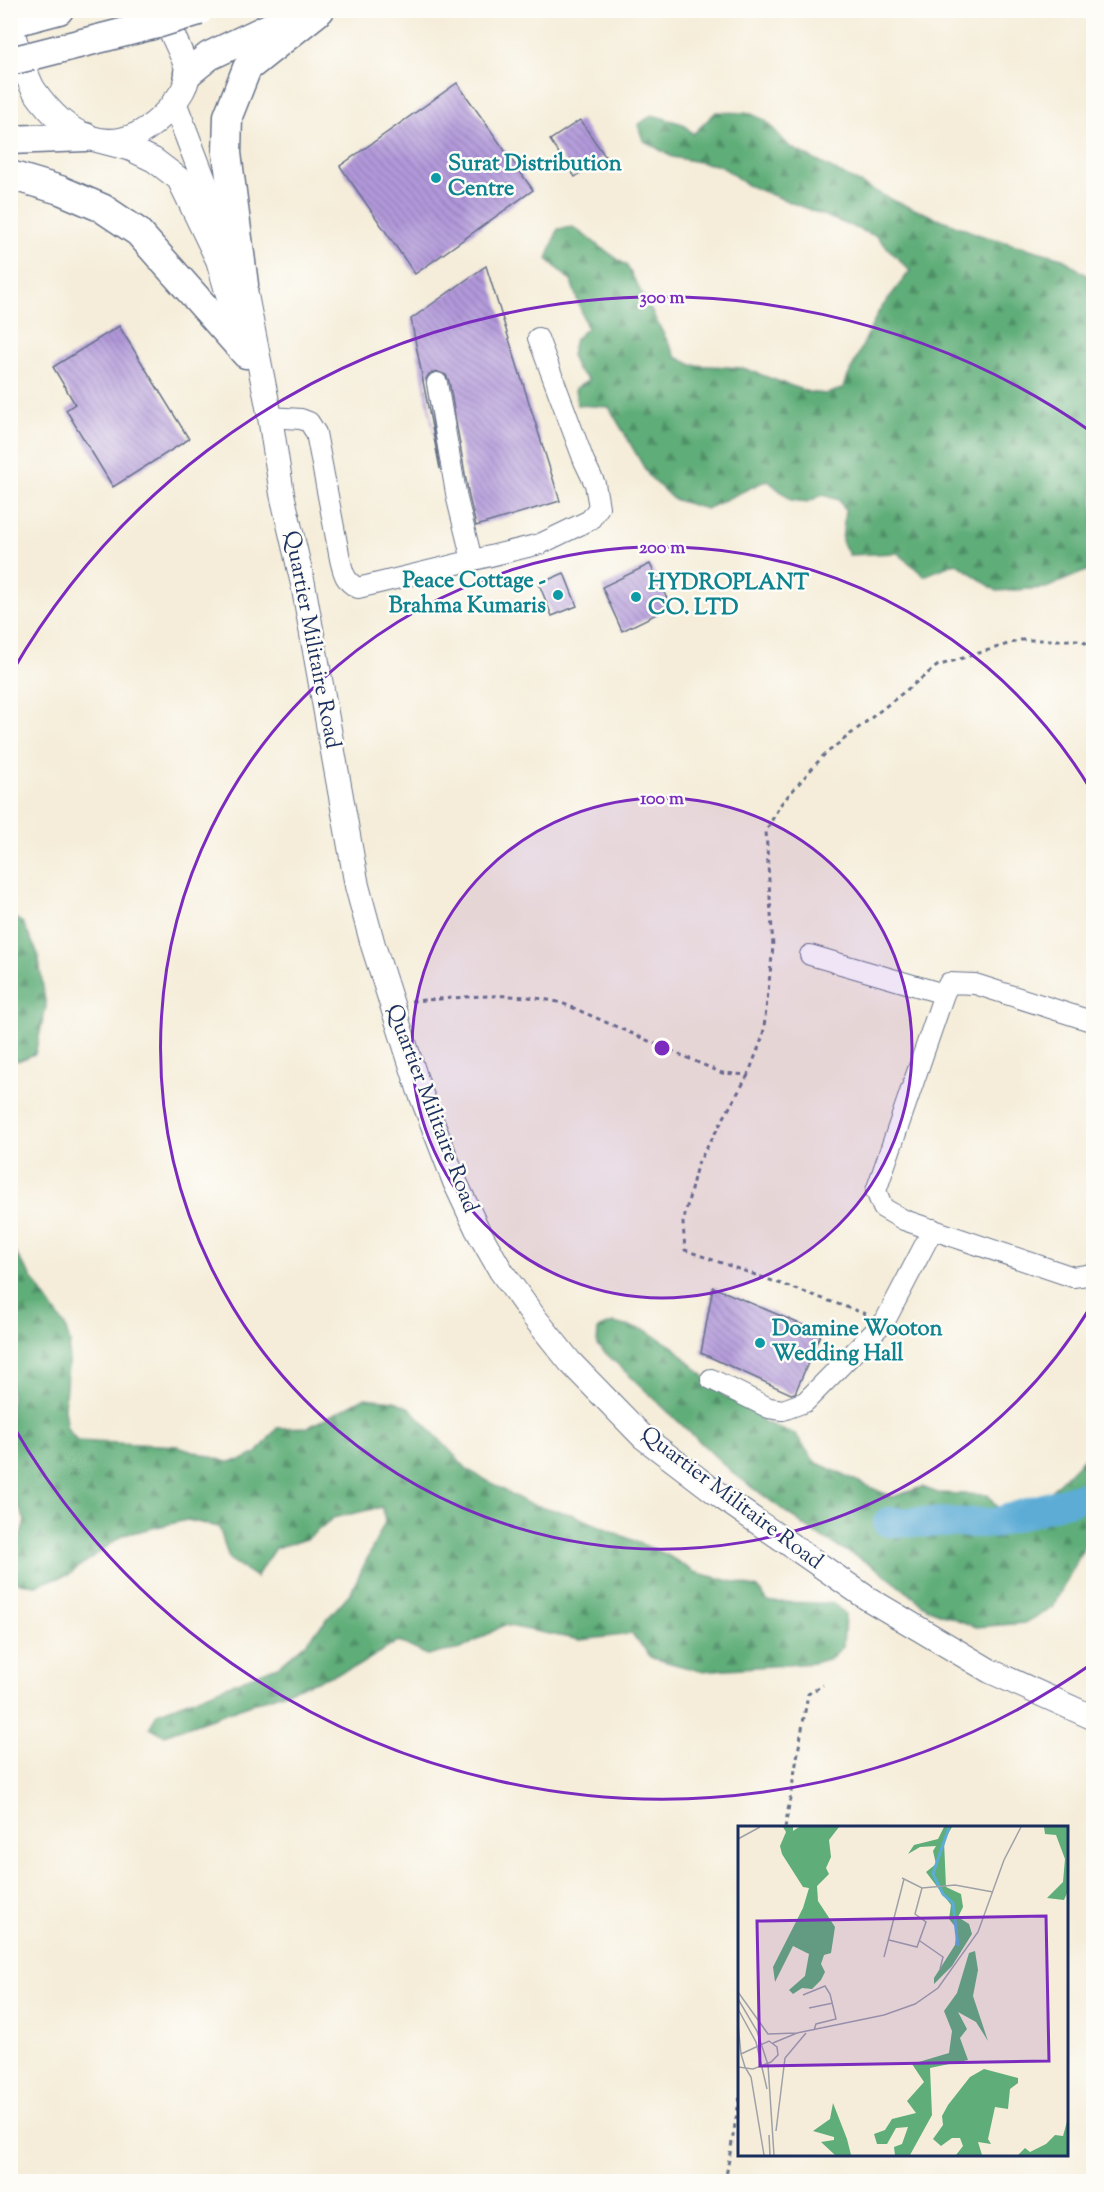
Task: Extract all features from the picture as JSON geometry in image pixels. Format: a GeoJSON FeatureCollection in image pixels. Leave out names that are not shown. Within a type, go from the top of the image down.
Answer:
{"type":"FeatureCollection","features":[{"type":"Feature","properties":{"kind":"highway"},"geometry":{"type":"LineString","coordinates":[[16,22],[59,10]]}},
{"type":"Feature","properties":{"kind":"highway"},"geometry":{"type":"LineString","coordinates":[[188,73],[209,56],[306,10]]}},
{"type":"Feature","properties":{"kind":"highway"},"geometry":{"type":"LineString","coordinates":[[244,285],[227,153],[228,116],[247,68],[320,10]]}},
{"type":"Feature","properties":{"kind":"highway"},"geometry":{"type":"LineString","coordinates":[[21,58],[159,17],[200,11]]}},
{"type":"Feature","properties":{"kind":"highway"},"geometry":{"type":"LineString","coordinates":[[10,140],[85,137]]}},
{"type":"Feature","properties":{"kind":"highway"},"geometry":{"type":"LineString","coordinates":[[10,175],[60,190],[102,208],[138,232],[246,354]]}},
{"type":"Feature","properties":{"kind":"main road"},"geometry":{"type":"LineString","coordinates":[[16,22],[33,89],[63,123],[85,137],[111,141],[127,139],[140,134],[161,118],[184,89],[188,73],[159,17]]}},
{"type":"Feature","properties":{"kind":"main road","name":"Quartier Militaire Road"},"geometry":{"type":"LineString","coordinates":[[174,102],[244,285],[270,417],[282,494],[303,584],[357,886],[419,1089],[455,1182],[477,1229],[501,1271],[534,1317],[570,1362],[643,1437],[723,1498],[867,1598],[990,1671],[1094,1718]]}},
{"type":"Feature","properties":{"kind":"main road","name":"Quartier Militaire Road"},"geometry":{"type":"LineString","coordinates":[[85,137],[131,149],[154,160],[179,179],[218,260],[246,354],[270,417]]}},
{"type":"Feature","properties":{"kind":"street"},"geometry":{"type":"LineString","coordinates":[[270,417],[301,419],[309,422],[316,434],[340,559],[345,578],[351,585],[358,588],[540,544],[590,520],[599,507],[595,484],[584,461],[538,338]]}},
{"type":"Feature","properties":{"kind":"street"},"geometry":{"type":"LineString","coordinates":[[437,383],[457,499],[472,560]]}},
{"type":"Feature","properties":{"kind":"street"},"geometry":{"type":"LineString","coordinates":[[810,955],[944,994]]}},
{"type":"Feature","properties":{"kind":"street"},"geometry":{"type":"LineString","coordinates":[[1094,1022],[975,984],[949,983],[876,1191],[882,1208],[904,1220],[1074,1277],[1094,1274]]}},
{"type":"Feature","properties":{"kind":"street"},"geometry":{"type":"LineString","coordinates":[[711,1379],[769,1408],[783,1410],[805,1402],[885,1321],[933,1229]]}},
{"type":"Feature","properties":{"kind":"path"},"geometry":{"type":"LineString","coordinates":[[885,1321],[685,1250],[683,1223],[698,1165],[748,1075],[763,1036],[773,947],[766,831],[780,806],[824,755],[937,666],[1021,640],[1077,640],[1094,646]]}},
{"type":"Feature","properties":{"kind":"path"},"geometry":{"type":"LineString","coordinates":[[391,1002],[502,994],[537,996],[562,1003],[722,1073],[748,1075]]}},
{"type":"Feature","properties":{"kind":"path"},"geometry":{"type":"LineString","coordinates":[[785,1826],[808,1694],[823,1685]]}},
{"type":"Feature","properties":{"kind":"path"},"geometry":{"type":"LineString","coordinates":[[725,2181],[738,2107]]}},
{"type":"Feature","properties":{"kind":"green space"},"geometry":{"type":"Polygon","coordinates":[[[716,112],[749,113],[765,120],[790,147],[894,201],[980,235],[1062,258],[1093,280],[1093,568],[1046,588],[997,591],[956,563],[924,576],[898,553],[849,555],[842,541],[845,510],[839,500],[823,495],[807,502],[791,500],[767,480],[706,509],[673,499],[649,476],[609,407],[577,405],[575,389],[589,380],[577,370],[571,355],[575,339],[587,328],[571,281],[547,259],[558,229],[573,227],[627,266],[676,357],[692,365],[743,368],[808,392],[826,394],[842,389],[879,311],[910,271],[876,236],[747,185],[721,166],[672,157],[643,140],[638,125],[652,115],[683,124],[693,134],[716,112]]]}},
{"type":"Feature","properties":{"kind":"green space"},"geometry":{"type":"Polygon","coordinates":[[[10,915],[23,923],[38,954],[46,1007],[35,1054],[18,1061],[11,1057],[10,915]]]}},
{"type":"Feature","properties":{"kind":"green space"},"geometry":{"type":"Polygon","coordinates":[[[11,1247],[65,1326],[70,1343],[64,1409],[67,1428],[77,1441],[178,1446],[227,1462],[242,1460],[257,1453],[277,1428],[309,1427],[364,1398],[395,1401],[410,1408],[468,1470],[527,1503],[574,1515],[667,1555],[694,1572],[758,1588],[768,1602],[833,1603],[845,1614],[843,1646],[831,1658],[814,1663],[700,1671],[652,1658],[632,1634],[580,1640],[504,1625],[461,1649],[427,1655],[398,1641],[356,1667],[164,1735],[150,1727],[157,1713],[280,1665],[306,1643],[351,1592],[385,1522],[382,1507],[333,1518],[307,1539],[275,1548],[256,1577],[229,1559],[219,1527],[187,1520],[123,1535],[68,1575],[36,1585],[20,1583],[11,1578],[11,1547],[20,1537],[25,1521],[11,1489],[11,1247]]]}},
{"type":"Feature","properties":{"kind":"green space"},"geometry":{"type":"Polygon","coordinates":[[[613,1323],[645,1330],[675,1348],[724,1396],[753,1409],[764,1422],[795,1434],[815,1462],[892,1497],[922,1487],[938,1493],[988,1495],[998,1508],[1014,1512],[1044,1498],[1090,1452],[1093,1452],[1093,1531],[1052,1608],[1025,1623],[976,1627],[929,1609],[875,1567],[816,1534],[733,1473],[597,1345],[598,1329],[613,1323]]]}},
{"type":"Feature","properties":{"kind":"building","name":"Surat Distribution Centre"},"geometry":{"type":"Polygon","coordinates":[[[457,83],[533,190],[415,274],[340,166],[457,83]]]}},
{"type":"Feature","properties":{"kind":"building"},"geometry":{"type":"Polygon","coordinates":[[[580,120],[605,156],[575,177],[550,140],[580,120]]]}},
{"type":"Feature","properties":{"kind":"building"},"geometry":{"type":"Polygon","coordinates":[[[486,266],[560,501],[476,526],[449,381],[446,375],[436,371],[429,374],[426,379],[440,469],[411,319],[486,266]]]}},
{"type":"Feature","properties":{"kind":"building"},"geometry":{"type":"Polygon","coordinates":[[[119,326],[189,439],[113,487],[66,410],[75,404],[53,367],[119,326]]]}},
{"type":"Feature","properties":{"kind":"building","name":"HYDROPLANT CO. LTD"},"geometry":{"type":"Polygon","coordinates":[[[650,564],[671,607],[622,631],[602,587],[650,564]]]}},
{"type":"Feature","properties":{"kind":"building","name":"Peace Cottage - Brahma Kumaris"},"geometry":{"type":"Polygon","coordinates":[[[564,573],[577,606],[552,616],[539,584],[564,573]]]}},
{"type":"Feature","properties":{"kind":"building","name":"Doamine Wooton Wedding Hall"},"geometry":{"type":"Polygon","coordinates":[[[713,1287],[821,1333],[795,1393],[791,1394],[701,1353],[713,1287]]]}},
{"type":"Feature","properties":{"kind":"waterway"},"geometry":{"type":"LineString","coordinates":[[888,1522],[994,1523],[1094,1493]]}},
{"type":"Feature","properties":{"kind":"place","name":"Surat Distribution Centre"},"geometry":{"type":"Point","coordinates":[436,178]}},
{"type":"Feature","properties":{"kind":"place","name":"Peace Cottage - Brahma Kumaris"},"geometry":{"type":"Point","coordinates":[558,595]}},
{"type":"Feature","properties":{"kind":"place","name":"HYDROPLANT CO. LTD"},"geometry":{"type":"Point","coordinates":[636,597]}},
{"type":"Feature","properties":{"kind":"place","name":"Doamine Wooton Wedding Hall"},"geometry":{"type":"Point","coordinates":[760,1343]}}]}
